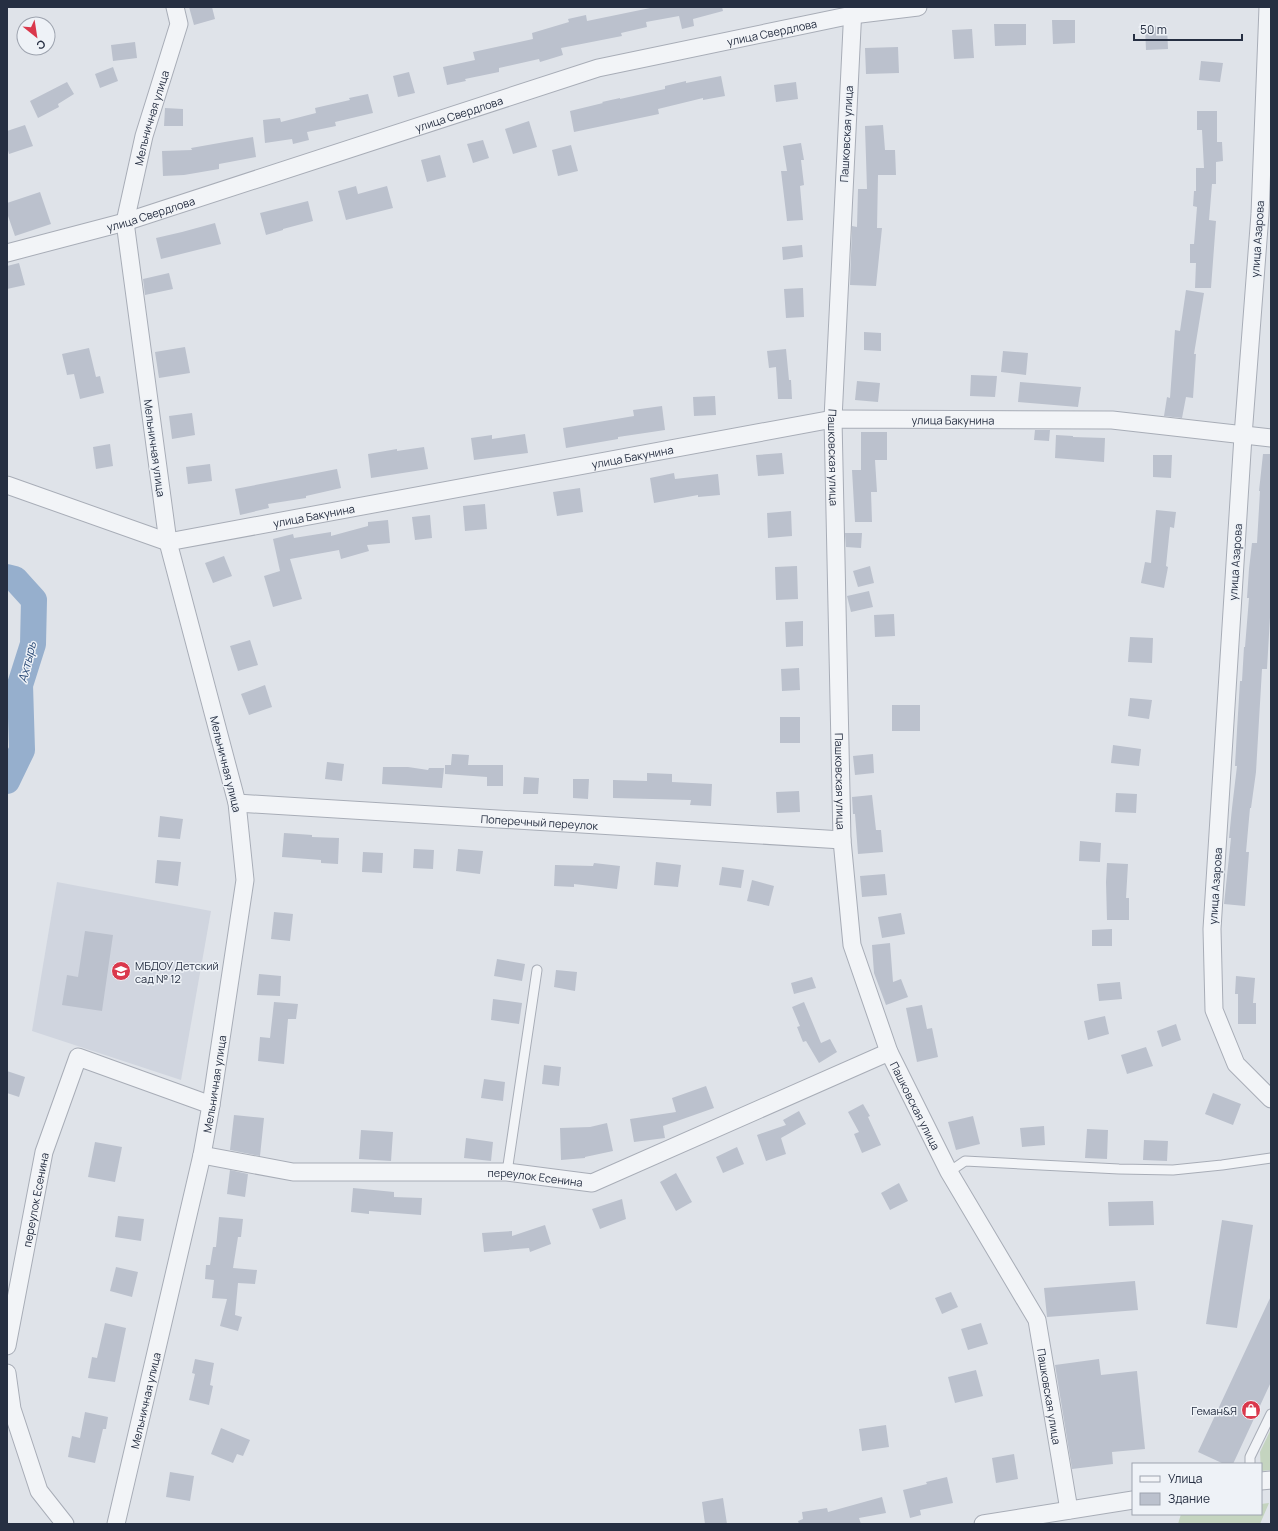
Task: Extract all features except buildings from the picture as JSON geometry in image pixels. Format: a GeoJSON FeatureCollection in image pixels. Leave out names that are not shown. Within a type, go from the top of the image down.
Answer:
{"type":"FeatureCollection","features":[{"type":"Feature","properties":{"kind":"street","name":"Мельничная улица"},"geometry":{"type":"LineString","coordinates":[[116,1524],[202,1155],[245,880],[237,803],[168,542],[125,222],[144,136],[178,24],[175,7]]}},
{"type":"Feature","properties":{"kind":"street","name":"улица Свердлова"},"geometry":{"type":"LineString","coordinates":[[7,254],[125,222],[598,68],[852,11],[918,7]]}},
{"type":"Feature","properties":{"kind":"street","name":"улица Азарова"},"geometry":{"type":"LineString","coordinates":[[1268,7],[1260,214],[1243,436],[1212,929],[1214,1010],[1236,1064],[1271,1099]]}},
{"type":"Feature","properties":{"kind":"street","name":"Пашковская улица"},"geometry":{"type":"LineString","coordinates":[[852,11],[833,419],[842,840],[852,945],[889,1052],[949,1172],[1037,1320],[1069,1510]]}},
{"type":"Feature","properties":{"kind":"street","name":"улица Бакунина"},"geometry":{"type":"LineString","coordinates":[[7,485],[168,542],[833,419],[1112,420],[1271,438]]}},
{"type":"Feature","properties":{"kind":"street","name":"Поперечный переулок"},"geometry":{"type":"LineString","coordinates":[[237,803],[842,840]]}},
{"type":"Feature","properties":{"kind":"street","name":"переулок Есенина"},"geometry":{"type":"LineString","coordinates":[[202,1155],[293,1172],[507,1172],[592,1183],[889,1052]]}},
{"type":"Feature","properties":{"kind":"street","name":"переулок Есенина"},"geometry":{"type":"LineString","coordinates":[[7,1346],[44,1152],[78,1057],[211,1105]]}},
{"type":"Feature","properties":{"kind":"street"},"geometry":{"type":"LineString","coordinates":[[7,1373],[12,1409],[39,1491],[65,1524]]}},
{"type":"Feature","properties":{"kind":"street"},"geometry":{"type":"LineString","coordinates":[[982,1524],[1132,1500]]}},
{"type":"Feature","properties":{"kind":"lane"},"geometry":{"type":"LineString","coordinates":[[507,1172],[537,970]]}},
{"type":"Feature","properties":{"kind":"lane"},"geometry":{"type":"LineString","coordinates":[[949,1172],[965,1161],[1119,1169],[1173,1170],[1271,1158]]}},
{"type":"Feature","properties":{"kind":"lane"},"geometry":{"type":"LineString","coordinates":[[1250,1463],[1250,1456],[1271,1414]]}},
{"type":"Feature","properties":{"kind":"shaded area","name":"МБДОУ Детский сад № 12"},"geometry":{"type":"Polygon","coordinates":[[[57,882],[211,911],[181,1080],[32,1031],[57,882]]]}},
{"type":"Feature","properties":{"kind":"green space"},"geometry":{"type":"Polygon","coordinates":[[[1271,1429],[1271,1470],[1262,1471],[1260,1452],[1271,1429]]]}},
{"type":"Feature","properties":{"kind":"green space"},"geometry":{"type":"Polygon","coordinates":[[[1269,1503],[1260,1524],[1178,1524],[1181,1515],[1262,1515],[1262,1504],[1269,1503]]]}},
{"type":"Feature","properties":{"kind":"waterway","name":"Ахтырь"},"geometry":{"type":"LineString","coordinates":[[7,577],[15,579],[34,600],[33,644],[20,685],[22,750],[7,781]]}},
{"type":"Feature","properties":{"kind":"place","name":"МБДОУ Детский сад № 12"},"geometry":{"type":"Point","coordinates":[121,971]}},
{"type":"Feature","properties":{"kind":"place","name":"Геман&Я"},"geometry":{"type":"Point","coordinates":[1251,1410]}}]}
